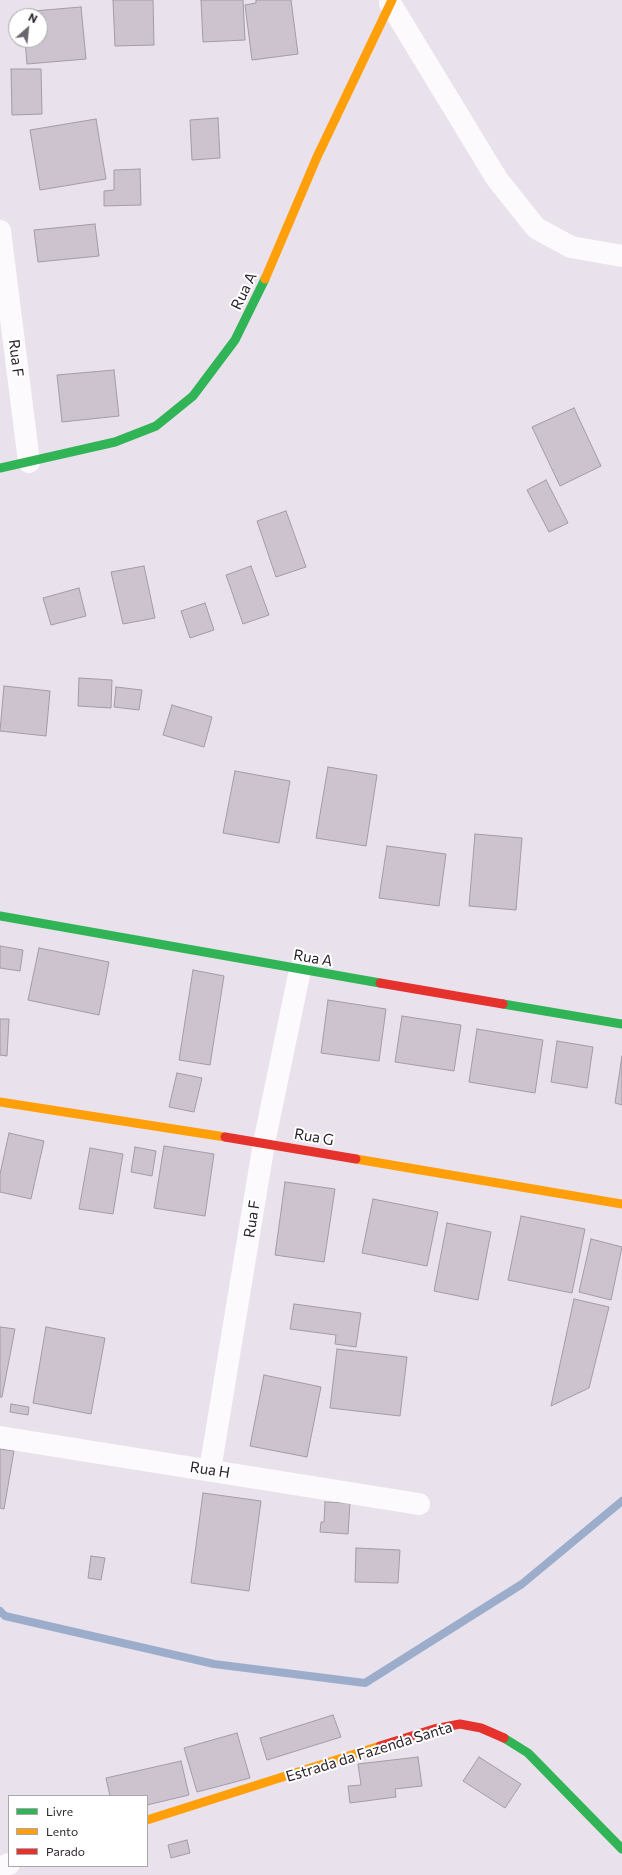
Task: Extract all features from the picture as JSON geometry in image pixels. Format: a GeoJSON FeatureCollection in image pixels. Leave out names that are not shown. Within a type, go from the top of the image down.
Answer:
{"type":"FeatureCollection","features":[{"type":"Feature","properties":{"kind":"street"},"geometry":{"type":"LineString","coordinates":[[391,2],[497,179],[536,228],[571,247],[622,256]]}},
{"type":"Feature","properties":{"kind":"street","name":"Rua A"},"geometry":{"type":"LineString","coordinates":[[0,468],[115,442],[156,426],[193,396],[235,340],[270,269],[321,150],[391,2]]}},
{"type":"Feature","properties":{"kind":"street","name":"Rua F"},"geometry":{"type":"LineString","coordinates":[[0,231],[29,462]]}},
{"type":"Feature","properties":{"kind":"street","name":"Rua A"},"geometry":{"type":"LineString","coordinates":[[0,916],[300,970],[622,1024]]}},
{"type":"Feature","properties":{"kind":"street","name":"Rua F"},"geometry":{"type":"LineString","coordinates":[[210,1470],[264,1143],[300,970]]}},
{"type":"Feature","properties":{"kind":"street","name":"Rua G"},"geometry":{"type":"LineString","coordinates":[[0,1102],[264,1143],[622,1204]]}},
{"type":"Feature","properties":{"kind":"street","name":"Rua H"},"geometry":{"type":"LineString","coordinates":[[0,1437],[419,1504]]}},
{"type":"Feature","properties":{"kind":"street","name":"Estrada da Fazenda Santa"},"geometry":{"type":"LineString","coordinates":[[148,1820],[434,1729],[460,1724],[481,1728],[499,1735],[528,1754],[622,1849]]}},
{"type":"Feature","properties":{"kind":"building"},"geometry":{"type":"Polygon","coordinates":[[[113,0],[153,0],[154,45],[115,46],[113,0]]]}},
{"type":"Feature","properties":{"kind":"building"},"geometry":{"type":"Polygon","coordinates":[[[201,0],[243,0],[245,40],[203,42],[201,0]]]}},
{"type":"Feature","properties":{"kind":"building"},"geometry":{"type":"Polygon","coordinates":[[[256,0],[291,0],[298,54],[252,60],[245,5],[256,3],[256,0]]]}},
{"type":"Feature","properties":{"kind":"building"},"geometry":{"type":"Polygon","coordinates":[[[81,7],[86,59],[27,64],[26,48],[48,48],[48,10],[81,7]]]}},
{"type":"Feature","properties":{"kind":"building"},"geometry":{"type":"Polygon","coordinates":[[[11,69],[41,69],[42,114],[12,115],[11,69]]]}},
{"type":"Feature","properties":{"kind":"building"},"geometry":{"type":"Polygon","coordinates":[[[218,118],[220,158],[192,160],[190,120],[218,118]]]}},
{"type":"Feature","properties":{"kind":"building"},"geometry":{"type":"Polygon","coordinates":[[[96,119],[106,179],[40,190],[30,130],[96,119]]]}},
{"type":"Feature","properties":{"kind":"building"},"geometry":{"type":"Polygon","coordinates":[[[140,169],[141,205],[104,206],[104,191],[114,190],[114,170],[140,169]]]}},
{"type":"Feature","properties":{"kind":"building"},"geometry":{"type":"Polygon","coordinates":[[[95,224],[99,256],[38,262],[34,230],[95,224]]]}},
{"type":"Feature","properties":{"kind":"building"},"geometry":{"type":"Polygon","coordinates":[[[114,370],[119,416],[62,422],[57,375],[114,370]]]}},
{"type":"Feature","properties":{"kind":"building"},"geometry":{"type":"Polygon","coordinates":[[[574,408],[601,466],[560,486],[532,427],[574,408]]]}},
{"type":"Feature","properties":{"kind":"building"},"geometry":{"type":"Polygon","coordinates":[[[546,480],[568,523],[549,532],[527,490],[546,480]]]}},
{"type":"Feature","properties":{"kind":"building"},"geometry":{"type":"Polygon","coordinates":[[[286,511],[306,567],[276,577],[257,521],[286,511]]]}},
{"type":"Feature","properties":{"kind":"building"},"geometry":{"type":"Polygon","coordinates":[[[144,566],[155,618],[123,624],[111,572],[144,566]]]}},
{"type":"Feature","properties":{"kind":"building"},"geometry":{"type":"Polygon","coordinates":[[[251,566],[269,615],[243,624],[226,575],[251,566]]]}},
{"type":"Feature","properties":{"kind":"building"},"geometry":{"type":"Polygon","coordinates":[[[79,588],[86,616],[51,625],[43,598],[79,588]]]}},
{"type":"Feature","properties":{"kind":"building"},"geometry":{"type":"Polygon","coordinates":[[[205,603],[214,630],[190,638],[181,611],[205,603]]]}},
{"type":"Feature","properties":{"kind":"building"},"geometry":{"type":"Polygon","coordinates":[[[79,678],[112,680],[111,708],[78,706],[79,678]]]}},
{"type":"Feature","properties":{"kind":"building"},"geometry":{"type":"Polygon","coordinates":[[[4,686],[50,691],[46,736],[0,731],[4,686]]]}},
{"type":"Feature","properties":{"kind":"building"},"geometry":{"type":"Polygon","coordinates":[[[116,687],[142,690],[139,710],[114,707],[116,687]]]}},
{"type":"Feature","properties":{"kind":"building"},"geometry":{"type":"Polygon","coordinates":[[[172,705],[212,717],[204,747],[163,735],[172,705]]]}},
{"type":"Feature","properties":{"kind":"building"},"geometry":{"type":"Polygon","coordinates":[[[328,767],[377,775],[366,846],[316,838],[328,767]]]}},
{"type":"Feature","properties":{"kind":"building"},"geometry":{"type":"Polygon","coordinates":[[[235,771],[290,781],[279,843],[223,833],[235,771]]]}},
{"type":"Feature","properties":{"kind":"building"},"geometry":{"type":"Polygon","coordinates":[[[475,834],[522,838],[516,910],[469,906],[475,834]]]}},
{"type":"Feature","properties":{"kind":"building"},"geometry":{"type":"Polygon","coordinates":[[[387,846],[446,854],[439,906],[379,898],[387,846]]]}},
{"type":"Feature","properties":{"kind":"building"},"geometry":{"type":"Polygon","coordinates":[[[0,946],[23,950],[20,971],[0,968],[0,946]]]}},
{"type":"Feature","properties":{"kind":"building"},"geometry":{"type":"Polygon","coordinates":[[[39,948],[109,962],[99,1015],[28,1000],[39,948]]]}},
{"type":"Feature","properties":{"kind":"building"},"geometry":{"type":"Polygon","coordinates":[[[193,970],[224,976],[210,1065],[179,1060],[193,970]]]}},
{"type":"Feature","properties":{"kind":"building"},"geometry":{"type":"Polygon","coordinates":[[[328,1000],[386,1009],[379,1061],[321,1053],[328,1000]]]}},
{"type":"Feature","properties":{"kind":"building"},"geometry":{"type":"Polygon","coordinates":[[[402,1016],[461,1025],[454,1071],[395,1062],[402,1016]]]}},
{"type":"Feature","properties":{"kind":"building"},"geometry":{"type":"Polygon","coordinates":[[[0,1019],[9,1019],[7,1056],[0,1055],[0,1019]]]}},
{"type":"Feature","properties":{"kind":"building"},"geometry":{"type":"Polygon","coordinates":[[[477,1029],[543,1040],[535,1093],[469,1082],[477,1029]]]}},
{"type":"Feature","properties":{"kind":"building"},"geometry":{"type":"Polygon","coordinates":[[[557,1041],[593,1047],[587,1088],[551,1082],[557,1041]]]}},
{"type":"Feature","properties":{"kind":"building"},"geometry":{"type":"Polygon","coordinates":[[[622,1056],[622,1105],[615,1103],[622,1056]]]}},
{"type":"Feature","properties":{"kind":"building"},"geometry":{"type":"Polygon","coordinates":[[[177,1073],[202,1078],[194,1112],[169,1107],[177,1073]]]}},
{"type":"Feature","properties":{"kind":"building"},"geometry":{"type":"Polygon","coordinates":[[[9,1133],[44,1141],[31,1199],[0,1192],[0,1174],[9,1133]]]}},
{"type":"Feature","properties":{"kind":"building"},"geometry":{"type":"Polygon","coordinates":[[[164,1146],[214,1154],[205,1216],[154,1208],[164,1146]]]}},
{"type":"Feature","properties":{"kind":"building"},"geometry":{"type":"Polygon","coordinates":[[[135,1147],[156,1151],[152,1176],[131,1172],[135,1147]]]}},
{"type":"Feature","properties":{"kind":"building"},"geometry":{"type":"Polygon","coordinates":[[[90,1148],[123,1154],[113,1214],[79,1209],[90,1148]]]}},
{"type":"Feature","properties":{"kind":"building"},"geometry":{"type":"Polygon","coordinates":[[[285,1182],[335,1189],[324,1262],[275,1255],[285,1182]]]}},
{"type":"Feature","properties":{"kind":"building"},"geometry":{"type":"Polygon","coordinates":[[[373,1199],[438,1212],[427,1266],[362,1253],[373,1199]]]}},
{"type":"Feature","properties":{"kind":"building"},"geometry":{"type":"Polygon","coordinates":[[[521,1216],[585,1229],[572,1293],[508,1280],[521,1216]]]}},
{"type":"Feature","properties":{"kind":"building"},"geometry":{"type":"Polygon","coordinates":[[[447,1223],[491,1232],[478,1300],[434,1291],[447,1223]]]}},
{"type":"Feature","properties":{"kind":"building"},"geometry":{"type":"Polygon","coordinates":[[[591,1239],[622,1247],[611,1300],[579,1292],[591,1239]]]}},
{"type":"Feature","properties":{"kind":"building"},"geometry":{"type":"Polygon","coordinates":[[[574,1299],[609,1307],[589,1388],[551,1406],[574,1299]]]}},
{"type":"Feature","properties":{"kind":"building"},"geometry":{"type":"Polygon","coordinates":[[[294,1304],[361,1313],[356,1347],[335,1344],[336,1335],[290,1329],[294,1304]]]}},
{"type":"Feature","properties":{"kind":"building"},"geometry":{"type":"Polygon","coordinates":[[[0,1327],[15,1329],[2,1397],[0,1397],[0,1327]]]}},
{"type":"Feature","properties":{"kind":"building"},"geometry":{"type":"Polygon","coordinates":[[[46,1327],[105,1338],[91,1414],[33,1403],[46,1327]]]}},
{"type":"Feature","properties":{"kind":"building"},"geometry":{"type":"Polygon","coordinates":[[[337,1349],[407,1357],[400,1416],[330,1408],[337,1349]]]}},
{"type":"Feature","properties":{"kind":"building"},"geometry":{"type":"Polygon","coordinates":[[[264,1375],[321,1387],[307,1457],[250,1446],[264,1375]]]}},
{"type":"Feature","properties":{"kind":"building"},"geometry":{"type":"Polygon","coordinates":[[[11,1404],[29,1407],[28,1415],[10,1412],[11,1404]]]}},
{"type":"Feature","properties":{"kind":"building"},"geometry":{"type":"Polygon","coordinates":[[[0,1449],[14,1451],[4,1509],[0,1508],[0,1449]]]}},
{"type":"Feature","properties":{"kind":"building"},"geometry":{"type":"Polygon","coordinates":[[[203,1493],[261,1501],[249,1591],[191,1583],[203,1493]]]}},
{"type":"Feature","properties":{"kind":"building"},"geometry":{"type":"Polygon","coordinates":[[[325,1502],[350,1503],[348,1534],[320,1532],[321,1522],[324,1522],[325,1502]]]}},
{"type":"Feature","properties":{"kind":"building"},"geometry":{"type":"Polygon","coordinates":[[[356,1548],[400,1550],[398,1583],[355,1582],[356,1548]]]}},
{"type":"Feature","properties":{"kind":"building"},"geometry":{"type":"Polygon","coordinates":[[[91,1556],[105,1558],[101,1580],[88,1578],[91,1556]]]}},
{"type":"Feature","properties":{"kind":"building"},"geometry":{"type":"Polygon","coordinates":[[[333,1715],[341,1737],[267,1760],[260,1738],[333,1715]]]}},
{"type":"Feature","properties":{"kind":"building"},"geometry":{"type":"Polygon","coordinates":[[[237,1733],[250,1778],[197,1792],[184,1748],[237,1733]]]}},
{"type":"Feature","properties":{"kind":"building"},"geometry":{"type":"Polygon","coordinates":[[[418,1757],[422,1786],[395,1789],[396,1797],[350,1803],[348,1786],[361,1785],[358,1764],[418,1757]]]}},
{"type":"Feature","properties":{"kind":"building"},"geometry":{"type":"Polygon","coordinates":[[[479,1757],[521,1784],[505,1808],[463,1781],[479,1757]]]}},
{"type":"Feature","properties":{"kind":"building"},"geometry":{"type":"Polygon","coordinates":[[[181,1761],[189,1795],[148,1805],[148,1795],[110,1795],[106,1778],[181,1761]]]}},
{"type":"Feature","properties":{"kind":"building"},"geometry":{"type":"Polygon","coordinates":[[[187,1840],[190,1853],[171,1858],[168,1845],[187,1840]]]}},
{"type":"Feature","properties":{"kind":"waterway"},"geometry":{"type":"LineString","coordinates":[[0,1611],[5,1616],[214,1664],[365,1683],[522,1584],[622,1501]]}},
{"type":"Feature","properties":{"kind":"traffic: fast"},"geometry":{"type":"LineString","coordinates":[[0,468],[115,442],[156,426],[193,396],[235,340],[265,279]]}},
{"type":"Feature","properties":{"kind":"traffic: fast"},"geometry":{"type":"LineString","coordinates":[[0,916],[380,983]]}},
{"type":"Feature","properties":{"kind":"traffic: fast"},"geometry":{"type":"LineString","coordinates":[[503,1004],[622,1024]]}},
{"type":"Feature","properties":{"kind":"traffic: fast"},"geometry":{"type":"LineString","coordinates":[[504,1738],[528,1753],[622,1849]]}},
{"type":"Feature","properties":{"kind":"traffic: slow"},"geometry":{"type":"LineString","coordinates":[[265,279],[317,157],[392,0]]}},
{"type":"Feature","properties":{"kind":"traffic: slow"},"geometry":{"type":"LineString","coordinates":[[0,1102],[225,1137]]}},
{"type":"Feature","properties":{"kind":"traffic: slow"},"geometry":{"type":"LineString","coordinates":[[356,1159],[622,1204]]}},
{"type":"Feature","properties":{"kind":"traffic: slow"},"geometry":{"type":"LineString","coordinates":[[148,1820],[380,1746]]}},
{"type":"Feature","properties":{"kind":"traffic: jam"},"geometry":{"type":"LineString","coordinates":[[380,983],[503,1004]]}},
{"type":"Feature","properties":{"kind":"traffic: jam"},"geometry":{"type":"LineString","coordinates":[[225,1137],[356,1159]]}},
{"type":"Feature","properties":{"kind":"traffic: jam"},"geometry":{"type":"LineString","coordinates":[[380,1746],[434,1729],[460,1724],[481,1728],[504,1738]]}}]}
